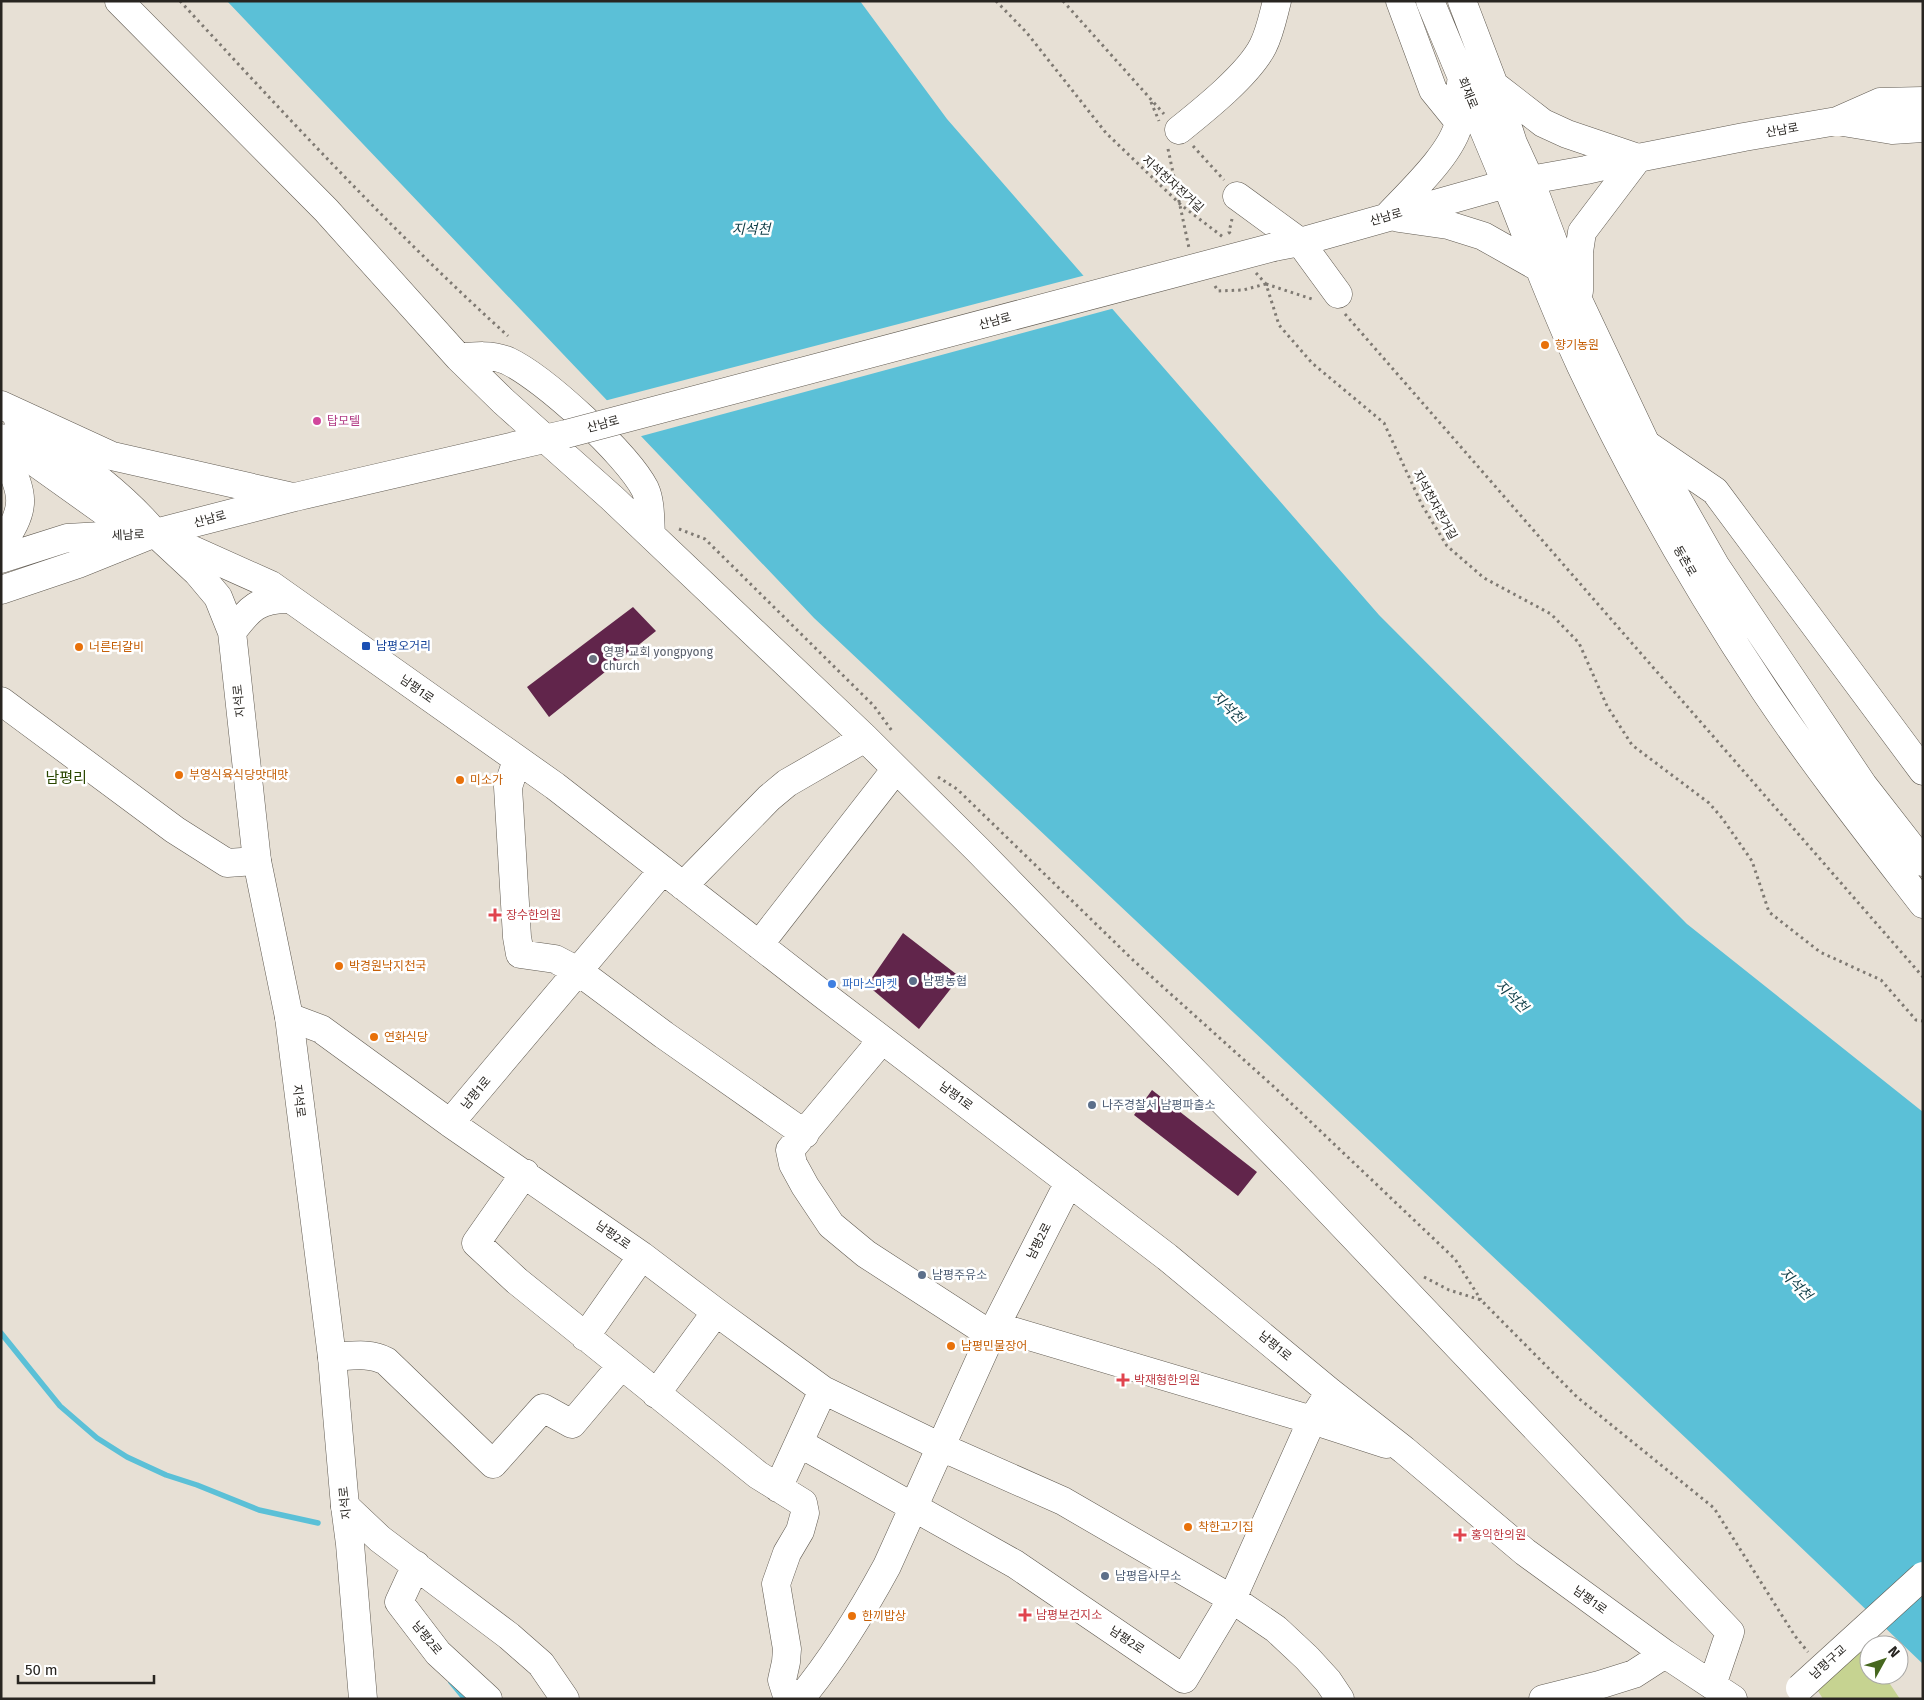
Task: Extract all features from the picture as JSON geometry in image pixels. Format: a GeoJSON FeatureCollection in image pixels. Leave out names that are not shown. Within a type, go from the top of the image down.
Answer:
{"type":"FeatureCollection","features":[{"type":"Feature","properties":{"kind":"street"},"geometry":{"type":"LineString","coordinates":[[119,1],[326,210],[459,358],[556,437],[650,526],[978,850],[1295,1175],[1730,1632],[1723,1692]]}},
{"type":"Feature","properties":{"kind":"street"},"geometry":{"type":"LineString","coordinates":[[1169,135],[1207,108],[1244,71],[1262,48],[1277,1]]}},
{"type":"Feature","properties":{"kind":"street"},"geometry":{"type":"LineString","coordinates":[[1400,1],[1433,90],[1459,122]]}},
{"type":"Feature","properties":{"kind":"street","name":"회재로"},"geometry":{"type":"LineString","coordinates":[[1430,1],[1462,76],[1518,182]]}},
{"type":"Feature","properties":{"kind":"street","name":"회재로"},"geometry":{"type":"LineString","coordinates":[[1462,1],[1494,85],[1513,144],[1518,182]]}},
{"type":"Feature","properties":{"kind":"street"},"geometry":{"type":"LineString","coordinates":[[1387,217],[1436,163],[1452,140],[1459,122],[1462,76]]}},
{"type":"Feature","properties":{"kind":"street"},"geometry":{"type":"LineString","coordinates":[[1494,85],[1543,123],[1567,134],[1638,158],[1582,232],[1579,252],[1579,302]]}},
{"type":"Feature","properties":{"kind":"street","name":"산남로"},"geometry":{"type":"LineString","coordinates":[[155,533],[295,497],[556,437],[1518,182],[1837,121],[1880,102],[1923,102]]}},
{"type":"Feature","properties":{"kind":"street","name":"산남로"},"geometry":{"type":"LineString","coordinates":[[1837,121],[1892,130],[1923,128]]}},
{"type":"Feature","properties":{"kind":"street","name":"동촌로"},"geometry":{"type":"LineString","coordinates":[[1518,182],[1538,268],[1582,367],[1642,485],[1710,604],[1771,700],[1842,799],[1923,904]]}},
{"type":"Feature","properties":{"kind":"street","name":"동촌로"},"geometry":{"type":"LineString","coordinates":[[1518,182],[1554,244],[1579,302],[1646,444],[1715,565],[1863,785],[1923,862]]}},
{"type":"Feature","properties":{"kind":"street"},"geometry":{"type":"LineString","coordinates":[[1237,196],[1287,244],[1329,298]]}},
{"type":"Feature","properties":{"kind":"street"},"geometry":{"type":"LineString","coordinates":[[1387,217],[1448,225],[1483,236],[1538,268]]}},
{"type":"Feature","properties":{"kind":"street"},"geometry":{"type":"LineString","coordinates":[[459,358],[481,356],[506,361],[526,372],[566,404],[622,458],[638,478],[646,491],[650,526]]}},
{"type":"Feature","properties":{"kind":"street"},"geometry":{"type":"LineString","coordinates":[[1,406],[112,456],[295,497]]}},
{"type":"Feature","properties":{"kind":"street"},"geometry":{"type":"LineString","coordinates":[[1,406],[109,487],[137,511],[155,533]]}},
{"type":"Feature","properties":{"kind":"street"},"geometry":{"type":"LineString","coordinates":[[1,438],[116,520],[155,533]]}},
{"type":"Feature","properties":{"kind":"street"},"geometry":{"type":"LineString","coordinates":[[1646,444],[1715,491],[1923,771]]}},
{"type":"Feature","properties":{"kind":"street"},"geometry":{"type":"LineString","coordinates":[[1,446],[22,496],[20,512],[9,534],[1,544]]}},
{"type":"Feature","properties":{"kind":"street","name":"세남로"},"geometry":{"type":"LineString","coordinates":[[1,559],[67,538],[155,533]]}},
{"type":"Feature","properties":{"kind":"street","name":"세남로"},"geometry":{"type":"LineString","coordinates":[[1,590],[78,564],[155,533]]}},
{"type":"Feature","properties":{"kind":"street","name":"남평1로"},"geometry":{"type":"LineString","coordinates":[[155,533],[271,585],[555,786],[882,1040],[1167,1257],[1330,1392],[1404,1450],[1525,1552],[1665,1654],[1723,1692]]}},
{"type":"Feature","properties":{"kind":"street","name":"지석로"},"geometry":{"type":"LineString","coordinates":[[155,533],[197,572],[218,597],[232,632],[257,861],[289,1017],[332,1357],[363,1699]]}},
{"type":"Feature","properties":{"kind":"street"},"geometry":{"type":"LineString","coordinates":[[232,632],[245,615],[256,605],[272,598],[290,598]]}},
{"type":"Feature","properties":{"kind":"street"},"geometry":{"type":"LineString","coordinates":[[1,701],[182,835],[227,863],[257,861]]}},
{"type":"Feature","properties":{"kind":"street"},"geometry":{"type":"LineString","coordinates":[[673,878],[787,783],[865,738]]}},
{"type":"Feature","properties":{"kind":"street"},"geometry":{"type":"LineString","coordinates":[[518,760],[508,787],[517,937],[520,954],[554,959],[578,971],[664,1035],[805,1134]]}},
{"type":"Feature","properties":{"kind":"street"},"geometry":{"type":"LineString","coordinates":[[759,945],[896,769]]}},
{"type":"Feature","properties":{"kind":"street","name":"남평1로"},"geometry":{"type":"LineString","coordinates":[[450,1123],[578,971],[673,878]]}},
{"type":"Feature","properties":{"kind":"street","name":"남평2로"},"geometry":{"type":"LineString","coordinates":[[289,1017],[321,1029],[450,1123],[525,1173],[642,1256],[823,1390],[941,1447],[1063,1501],[1232,1599],[1276,1629],[1307,1658],[1328,1681],[1340,1699]]}},
{"type":"Feature","properties":{"kind":"street"},"geometry":{"type":"LineString","coordinates":[[882,1040],[790,1150],[793,1164],[804,1186],[831,1225],[866,1254],[993,1330],[1312,1420],[1404,1450]]}},
{"type":"Feature","properties":{"kind":"street"},"geometry":{"type":"LineString","coordinates":[[525,1173],[476,1243],[517,1281],[656,1394],[758,1475],[803,1503],[805,1513],[800,1531],[787,1553],[776,1584],[787,1649],[782,1680],[788,1699]]}},
{"type":"Feature","properties":{"kind":"street","name":"남평2로"},"geometry":{"type":"LineString","coordinates":[[800,1699],[826,1666],[887,1566],[993,1330],[1069,1182]]}},
{"type":"Feature","properties":{"kind":"street"},"geometry":{"type":"LineString","coordinates":[[585,1337],[642,1256]]}},
{"type":"Feature","properties":{"kind":"street"},"geometry":{"type":"LineString","coordinates":[[656,1394],[716,1312]]}},
{"type":"Feature","properties":{"kind":"street"},"geometry":{"type":"LineString","coordinates":[[332,1357],[371,1355],[386,1361],[493,1464],[543,1408],[572,1424],[621,1366]]}},
{"type":"Feature","properties":{"kind":"street"},"geometry":{"type":"LineString","coordinates":[[778,1488],[823,1390]]}},
{"type":"Feature","properties":{"kind":"street","name":"남평2로"},"geometry":{"type":"LineString","coordinates":[[799,1443],[1015,1564],[1180,1689],[1232,1599],[1312,1420],[1330,1392]]}},
{"type":"Feature","properties":{"kind":"street"},"geometry":{"type":"LineString","coordinates":[[345,1506],[380,1539],[509,1636],[541,1664],[565,1699]]}},
{"type":"Feature","properties":{"kind":"street","name":"남평2로"},"geometry":{"type":"LineString","coordinates":[[416,1565],[399,1602],[438,1653],[488,1699]]}},
{"type":"Feature","properties":{"kind":"street","name":"남평구교"},"geometry":{"type":"LineString","coordinates":[[1796,1693],[1923,1576]]}},
{"type":"Feature","properties":{"kind":"street"},"geometry":{"type":"LineString","coordinates":[[1543,1699],[1634,1674],[1665,1654]]}},
{"type":"Feature","properties":{"kind":"path"},"geometry":{"type":"LineString","coordinates":[[180,1],[322,154],[508,337]]}},
{"type":"Feature","properties":{"kind":"path","name":"지석천자전거길"},"geometry":{"type":"LineString","coordinates":[[996,1],[1028,33],[1106,133],[1181,205],[1227,242]]}},
{"type":"Feature","properties":{"kind":"path"},"geometry":{"type":"LineString","coordinates":[[1063,1],[1150,99],[1169,135],[1189,249]]}},
{"type":"Feature","properties":{"kind":"path"},"geometry":{"type":"LineString","coordinates":[[1150,99],[1169,135],[1237,196],[1229,232],[1234,239]]}},
{"type":"Feature","properties":{"kind":"path","name":"지석천자전거길"},"geometry":{"type":"LineString","coordinates":[[1254,270],[1266,284],[1279,325],[1312,363],[1384,424],[1422,505],[1447,546],[1484,578],[1551,614],[1579,643],[1607,706],[1632,746],[1709,803],[1722,818],[1752,861],[1769,912],[1820,952],[1881,980],[1916,1020],[1923,1021]]}},
{"type":"Feature","properties":{"kind":"path"},"geometry":{"type":"LineString","coordinates":[[1213,284],[1218,291],[1243,290],[1266,284],[1329,298],[1923,977]]}},
{"type":"Feature","properties":{"kind":"path"},"geometry":{"type":"LineString","coordinates":[[650,526],[706,539],[874,706],[894,734]]}},
{"type":"Feature","properties":{"kind":"path"},"geometry":{"type":"LineString","coordinates":[[932,773],[957,789],[1134,960],[1273,1086],[1455,1259],[1481,1300],[1576,1397],[1714,1508],[1795,1636],[1812,1656]]}},
{"type":"Feature","properties":{"kind":"path"},"geometry":{"type":"LineString","coordinates":[[1416,1273],[1449,1290],[1481,1300]]}},
{"type":"Feature","properties":{"kind":"green space"},"geometry":{"type":"Polygon","coordinates":[[[1859,1652],[1859,1685],[1891,1685],[1900,1699],[1823,1699],[1818,1691],[1859,1652]]]}},
{"type":"Feature","properties":{"kind":"water","name":"지석천"},"geometry":{"type":"Polygon","coordinates":[[[227,1],[860,1],[947,119],[1379,615],[1687,924],[1923,1112],[1923,1664],[1909,1651],[1909,1635],[1893,1635],[814,618],[227,1]]]}},
{"type":"Feature","properties":{"kind":"pier"},"geometry":{"type":"Polygon","coordinates":[[[1086,275],[1115,308],[638,437],[604,401],[1086,275]]]}},
{"type":"Feature","properties":{"kind":"building","name":"영평 교회 yongpyong church"},"geometry":{"type":"Polygon","coordinates":[[[633,607],[656,631],[549,717],[527,687],[633,607]]]}},
{"type":"Feature","properties":{"kind":"building","name":"남평농협"},"geometry":{"type":"Polygon","coordinates":[[[903,933],[960,977],[919,1029],[867,985],[903,933]]]}},
{"type":"Feature","properties":{"kind":"building"},"geometry":{"type":"Polygon","coordinates":[[[1152,1090],[1257,1172],[1238,1196],[1134,1115],[1152,1090]]]}},
{"type":"Feature","properties":{"kind":"waterway"},"geometry":{"type":"LineString","coordinates":[[1,1333],[60,1406],[97,1438],[127,1457],[166,1475],[197,1485],[259,1510],[318,1523]]}},
{"type":"Feature","properties":{"kind":"waterway"},"geometry":{"type":"LineString","coordinates":[[451,1682],[465,1699]]}},
{"type":"Feature","properties":{"kind":"place","name":"향기농원"},"geometry":{"type":"Point","coordinates":[1545,345]}},
{"type":"Feature","properties":{"kind":"place","name":"탑모텔"},"geometry":{"type":"Point","coordinates":[317,421]}},
{"type":"Feature","properties":{"kind":"place","name":"남평오거리"},"geometry":{"type":"Point","coordinates":[366,646]}},
{"type":"Feature","properties":{"kind":"place","name":"너른터갈비"},"geometry":{"type":"Point","coordinates":[79,647]}},
{"type":"Feature","properties":{"kind":"place","name":"영평 교회 yongpyong church"},"geometry":{"type":"Point","coordinates":[593,659]}},
{"type":"Feature","properties":{"kind":"place","name":"부영식육식당맛대맛"},"geometry":{"type":"Point","coordinates":[179,775]}},
{"type":"Feature","properties":{"kind":"place","name":"미소가"},"geometry":{"type":"Point","coordinates":[460,780]}},
{"type":"Feature","properties":{"kind":"place","name":"장수한의원"},"geometry":{"type":"Point","coordinates":[495,915]}},
{"type":"Feature","properties":{"kind":"place","name":"박경원낙지천국"},"geometry":{"type":"Point","coordinates":[339,966]}},
{"type":"Feature","properties":{"kind":"place","name":"남평농협"},"geometry":{"type":"Point","coordinates":[913,981]}},
{"type":"Feature","properties":{"kind":"place","name":"파마스마켓"},"geometry":{"type":"Point","coordinates":[832,984]}},
{"type":"Feature","properties":{"kind":"place","name":"연화식당"},"geometry":{"type":"Point","coordinates":[374,1037]}},
{"type":"Feature","properties":{"kind":"place","name":"나주경찰서 남평파출소"},"geometry":{"type":"Point","coordinates":[1092,1105]}},
{"type":"Feature","properties":{"kind":"place","name":"남평주유소"},"geometry":{"type":"Point","coordinates":[922,1275]}},
{"type":"Feature","properties":{"kind":"place","name":"남평민물장어"},"geometry":{"type":"Point","coordinates":[951,1346]}},
{"type":"Feature","properties":{"kind":"place","name":"박재형한의원"},"geometry":{"type":"Point","coordinates":[1123,1380]}},
{"type":"Feature","properties":{"kind":"place","name":"착한고기집"},"geometry":{"type":"Point","coordinates":[1188,1527]}},
{"type":"Feature","properties":{"kind":"place","name":"홍익한의원"},"geometry":{"type":"Point","coordinates":[1460,1535]}},
{"type":"Feature","properties":{"kind":"place","name":"남평읍사무소"},"geometry":{"type":"Point","coordinates":[1105,1576]}},
{"type":"Feature","properties":{"kind":"place","name":"남평보건지소"},"geometry":{"type":"Point","coordinates":[1025,1615]}},
{"type":"Feature","properties":{"kind":"place","name":"한끼밥상"},"geometry":{"type":"Point","coordinates":[852,1616]}},
{"type":"Feature","properties":{"kind":"district","name":"남평리"},"geometry":{"type":"Point","coordinates":[66,778]}}]}
